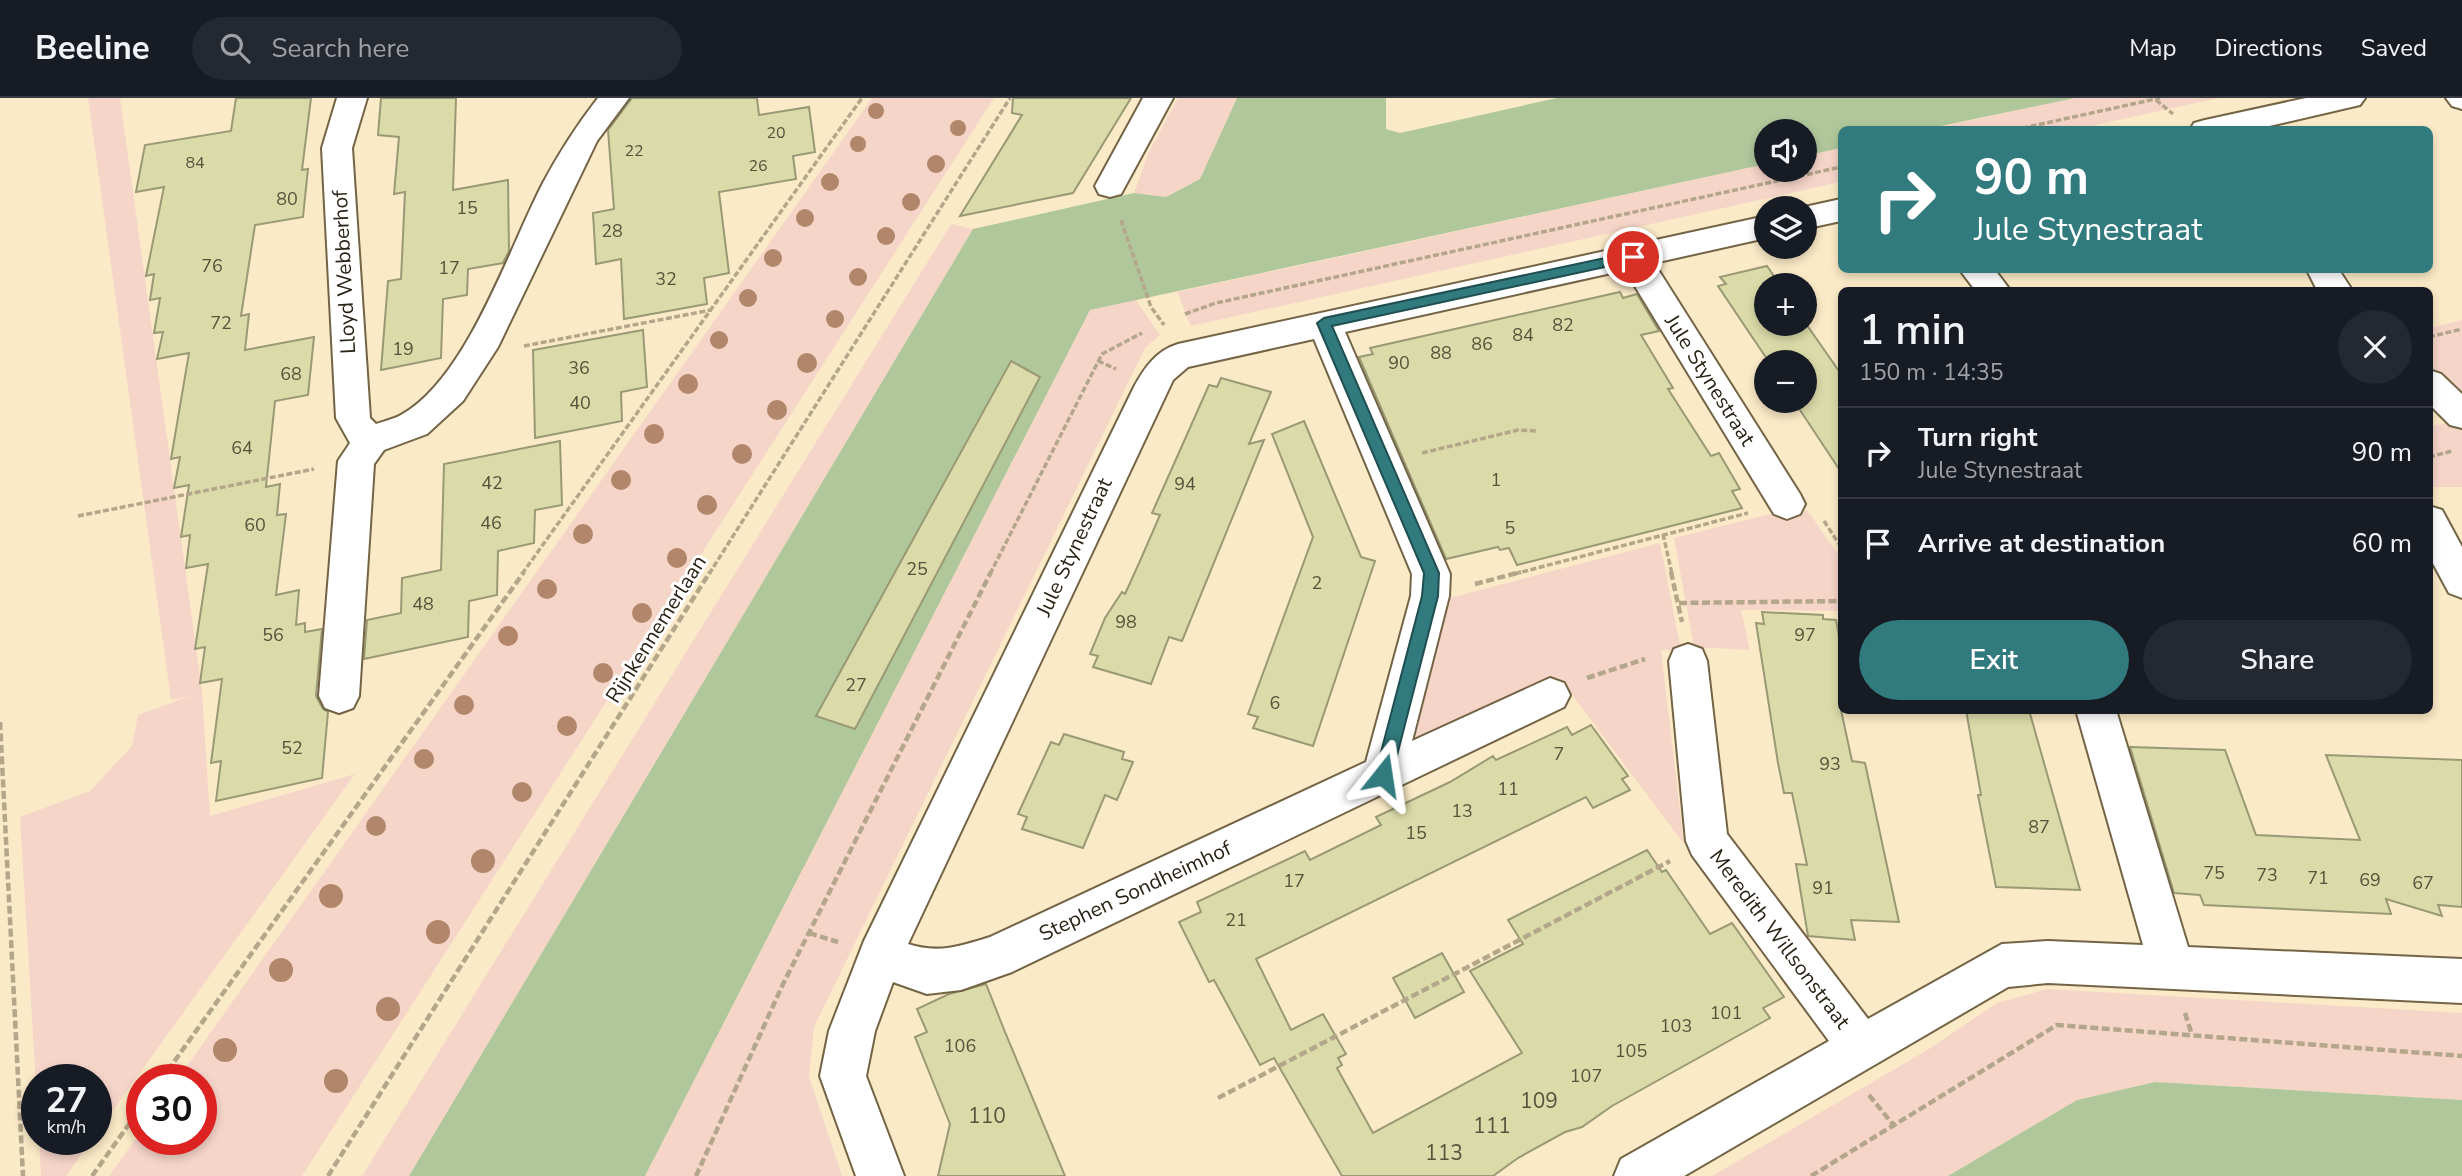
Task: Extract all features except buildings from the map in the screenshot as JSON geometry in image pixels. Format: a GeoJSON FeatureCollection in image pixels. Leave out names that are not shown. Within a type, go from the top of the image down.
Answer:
{"type":"FeatureCollection","features":[{"type":"Feature","properties":{"kind":"street","name":"Lloyd Webberhof"},"geometry":{"type":"LineString","coordinates":[[352,98],[337,148],[353,418],[360,431],[364,450]]}},
{"type":"Feature","properties":{"kind":"street"},"geometry":{"type":"LineString","coordinates":[[340,696],[364,450],[411,428],[445,400],[478,355],[559,176],[590,122],[614,98]]}},
{"type":"Feature","properties":{"kind":"street"},"geometry":{"type":"LineString","coordinates":[[1110,186],[1158,98]]}},
{"type":"Feature","properties":{"kind":"street"},"geometry":{"type":"LineString","coordinates":[[2223,126],[2350,98]]}},
{"type":"Feature","properties":{"kind":"street"},"geometry":{"type":"LineString","coordinates":[[1817,215],[1838,210]]}},
{"type":"Feature","properties":{"kind":"street","name":"Jule Stynestraat"},"geometry":{"type":"LineString","coordinates":[[880,1176],[843,1076],[852,1031],[880,956],[1161,371],[1178,357],[1754,230]]}},
{"type":"Feature","properties":{"kind":"street","name":"Jule Stynestraat"},"geometry":{"type":"LineString","coordinates":[[1633,257],[1787,504]]}},
{"type":"Feature","properties":{"kind":"street"},"geometry":{"type":"LineString","coordinates":[[1979,273],[1991,287]]}},
{"type":"Feature","properties":{"kind":"street"},"geometry":{"type":"LineString","coordinates":[[1324,323],[1431,573],[1430,596],[1383,775]]}},
{"type":"Feature","properties":{"kind":"street"},"geometry":{"type":"LineString","coordinates":[[2433,387],[2462,415]]}},
{"type":"Feature","properties":{"kind":"street"},"geometry":{"type":"LineString","coordinates":[[2433,528],[2462,582]]}},
{"type":"Feature","properties":{"kind":"street","name":"Meredith Willsonstraat"},"geometry":{"type":"LineString","coordinates":[[1688,661],[1707,841],[1861,1047]]}},
{"type":"Feature","properties":{"kind":"street","name":"Stephen Sondheimhof"},"geometry":{"type":"LineString","coordinates":[[880,956],[927,972],[961,968],[996,957],[1550,695]]}},
{"type":"Feature","properties":{"kind":"street"},"geometry":{"type":"LineString","coordinates":[[2097,714],[2172,968]]}},
{"type":"Feature","properties":{"kind":"street","name":"Meredith Willsonstraat"},"geometry":{"type":"LineString","coordinates":[[1638,1176],[2002,966],[2048,962],[2462,981]]}},
{"type":"Feature","properties":{"kind":"path"},"geometry":{"type":"LineString","coordinates":[[172,1064],[862,98]]}},
{"type":"Feature","properties":{"kind":"path","name":"Rijnkennemerlaan"},"geometry":{"type":"LineString","coordinates":[[328,1176],[1010,98]]}},
{"type":"Feature","properties":{"kind":"path"},"geometry":{"type":"LineString","coordinates":[[2032,126],[2160,98]]}},
{"type":"Feature","properties":{"kind":"path"},"geometry":{"type":"LineString","coordinates":[[696,1176],[783,984],[1102,354],[1163,322],[1216,303],[1838,168]]}},
{"type":"Feature","properties":{"kind":"path"},"geometry":{"type":"LineString","coordinates":[[1110,186],[1151,306]]}},
{"type":"Feature","properties":{"kind":"path"},"geometry":{"type":"LineString","coordinates":[[478,355],[713,309]]}},
{"type":"Feature","properties":{"kind":"path"},"geometry":{"type":"LineString","coordinates":[[2433,336],[2462,329]]}},
{"type":"Feature","properties":{"kind":"path"},"geometry":{"type":"LineString","coordinates":[[1384,462],[1518,430],[1536,431]]}},
{"type":"Feature","properties":{"kind":"path"},"geometry":{"type":"LineString","coordinates":[[2433,456],[2462,449]]}},
{"type":"Feature","properties":{"kind":"path"},"geometry":{"type":"LineString","coordinates":[[78,516],[364,450]]}},
{"type":"Feature","properties":{"kind":"path"},"geometry":{"type":"LineString","coordinates":[[1430,596],[1787,504],[1813,506],[1838,543]]}},
{"type":"Feature","properties":{"kind":"path"},"geometry":{"type":"LineString","coordinates":[[1550,695],[1589,677],[1646,659],[1688,661],[1679,603],[1663,534]]}},
{"type":"Feature","properties":{"kind":"path"},"geometry":{"type":"LineString","coordinates":[[1679,603],[1838,601]]}},
{"type":"Feature","properties":{"kind":"path"},"geometry":{"type":"LineString","coordinates":[[0,722],[23,1176]]}},
{"type":"Feature","properties":{"kind":"path"},"geometry":{"type":"LineString","coordinates":[[1218,1098],[1707,841]]}},
{"type":"Feature","properties":{"kind":"path"},"geometry":{"type":"LineString","coordinates":[[1811,1176],[2057,1025],[2462,1056]]}},
{"type":"Feature","properties":{"kind":"path"},"geometry":{"type":"LineString","coordinates":[[92,1176],[126,1129]]}},
{"type":"Feature","properties":{"kind":"shaded area"},"geometry":{"type":"Polygon","coordinates":[[[88,98],[120,98],[202,691],[210,816],[355,774],[146,1064],[126,1064],[126,1092],[112,1112],[112,1064],[35,1064],[20,817],[90,791],[132,746],[138,715],[190,696],[171,700],[88,98]]]}},
{"type":"Feature","properties":{"kind":"shaded area"},"geometry":{"type":"Polygon","coordinates":[[[872,98],[994,98],[302,1176],[109,1176],[126,1152],[126,1155],[217,1155],[217,1064],[188,1064],[872,98]]]}},
{"type":"Feature","properties":{"kind":"shaded area"},"geometry":{"type":"Polygon","coordinates":[[[1178,98],[1237,98],[1200,179],[1165,197],[1134,193],[1149,152],[1178,98]]]}},
{"type":"Feature","properties":{"kind":"shaded area"},"geometry":{"type":"Polygon","coordinates":[[[1237,98],[1386,98],[1386,129],[1400,133],[1557,98],[2075,98],[1941,126],[1838,126],[1838,149],[1817,153],[1817,119],[1754,119],[1754,167],[1090,310],[645,1176],[409,1176],[973,229],[1134,193],[1166,197],[1200,179],[1237,98]]]}},
{"type":"Feature","properties":{"kind":"shaded area"},"geometry":{"type":"Polygon","coordinates":[[[2072,98],[2219,98],[2091,126],[1945,126],[2072,98]]]}},
{"type":"Feature","properties":{"kind":"shaded area"},"geometry":{"type":"Polygon","coordinates":[[[1838,149],[1838,183],[1778,196],[1754,196],[1754,201],[1191,326],[1177,292],[1754,167],[1754,182],[1817,182],[1817,153],[1838,149]]]}},
{"type":"Feature","properties":{"kind":"shaded area"},"geometry":{"type":"Polygon","coordinates":[[[951,224],[973,229],[409,1176],[362,1176],[951,224]]]}},
{"type":"Feature","properties":{"kind":"shaded area"},"geometry":{"type":"Polygon","coordinates":[[[1136,300],[1160,335],[1145,348],[814,1027],[809,1077],[842,1176],[645,1176],[1090,310],[1136,300]]]}},
{"type":"Feature","properties":{"kind":"shaded area"},"geometry":{"type":"Polygon","coordinates":[[[2462,320],[2462,399],[2433,369],[2433,327],[2462,320]]]}},
{"type":"Feature","properties":{"kind":"shaded area"},"geometry":{"type":"Polygon","coordinates":[[[2462,419],[2462,487],[2433,487],[2433,426],[2462,419]]]}},
{"type":"Feature","properties":{"kind":"shaded area"},"geometry":{"type":"Polygon","coordinates":[[[1790,509],[1808,511],[1838,555],[1838,611],[1741,610],[1750,650],[1694,647],[1674,538],[1790,509]]]}},
{"type":"Feature","properties":{"kind":"shaded area"},"geometry":{"type":"Polygon","coordinates":[[[1660,543],[1681,650],[1661,650],[1684,844],[1559,677],[1417,741],[1411,720],[1446,599],[1660,543]]]}},
{"type":"Feature","properties":{"kind":"shaded area"},"geometry":{"type":"Polygon","coordinates":[[[2047,989],[2462,1013],[2462,1100],[2155,1082],[2077,1100],[1948,1176],[1712,1176],[1929,1049],[1997,1003],[2047,989]]]}},
{"type":"Feature","properties":{"kind":"shaded area"},"geometry":{"type":"Polygon","coordinates":[[[2155,1082],[2462,1100],[2462,1176],[1948,1176],[2077,1100],[2155,1082]]]}},
{"type":"Feature","properties":{"kind":"shaded area"},"geometry":{"type":"Polygon","coordinates":[[[40,1155],[81,1155],[66,1176],[41,1176],[40,1155]]]}},
{"type":"Feature","properties":{"kind":"route"},"geometry":{"type":"LineString","coordinates":[[1383,775],[1430,596],[1431,573],[1324,323],[1633,257]]}}]}
